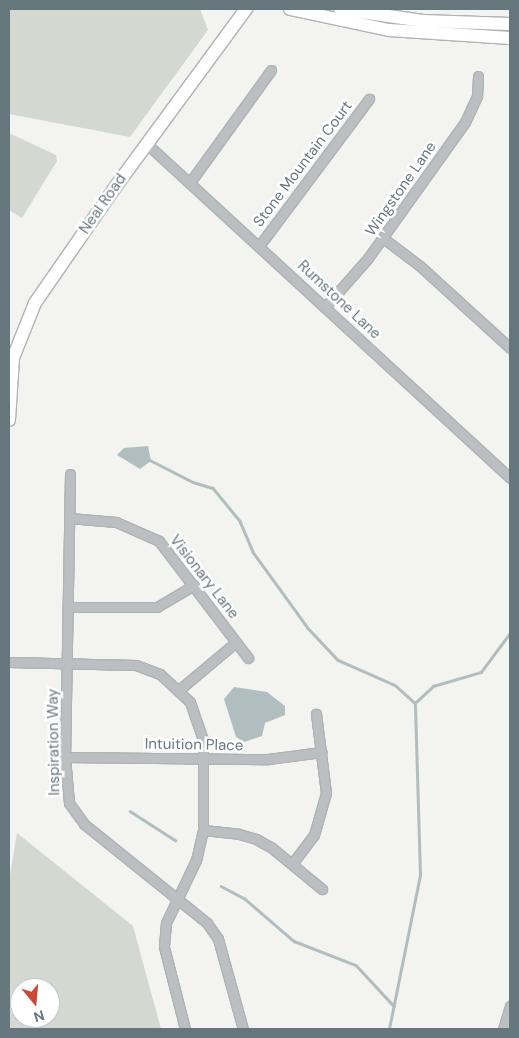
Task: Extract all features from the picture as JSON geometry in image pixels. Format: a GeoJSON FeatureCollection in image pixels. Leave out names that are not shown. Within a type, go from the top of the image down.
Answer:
{"type":"FeatureCollection","features":[{"type":"Feature","properties":{"kind":"street","name":"Neal Road"},"geometry":{"type":"LineString","coordinates":[[9,420],[13,358],[28,316],[59,265],[246,9]]}},
{"type":"Feature","properties":{"kind":"street"},"geometry":{"type":"LineString","coordinates":[[290,9],[389,30],[510,38]]}},
{"type":"Feature","properties":{"kind":"street"},"geometry":{"type":"LineString","coordinates":[[340,9],[423,20],[510,24]]}},
{"type":"Feature","properties":{"kind":"street"},"geometry":{"type":"LineString","coordinates":[[190,181],[271,70]]}},
{"type":"Feature","properties":{"kind":"street","name":"Wingstone Lane"},"geometry":{"type":"LineString","coordinates":[[325,307],[382,238],[472,111],[477,96],[478,76]]}},
{"type":"Feature","properties":{"kind":"street","name":"Stone Mountain Court"},"geometry":{"type":"LineString","coordinates":[[259,246],[369,98]]}},
{"type":"Feature","properties":{"kind":"street","name":"Rumstone Lane"},"geometry":{"type":"LineString","coordinates":[[147,144],[190,181],[510,478]]}},
{"type":"Feature","properties":{"kind":"street"},"geometry":{"type":"LineString","coordinates":[[382,238],[420,266],[510,348]]}},
{"type":"Feature","properties":{"kind":"street","name":"Inspiration Way"},"geometry":{"type":"LineString","coordinates":[[70,474],[65,790],[75,815],[207,923],[218,939],[243,1029]]}},
{"type":"Feature","properties":{"kind":"street","name":"Visionary Lane"},"geometry":{"type":"LineString","coordinates":[[69,518],[116,522],[159,541],[248,658]]}},
{"type":"Feature","properties":{"kind":"street"},"geometry":{"type":"LineString","coordinates":[[68,608],[157,607],[194,585]]}},
{"type":"Feature","properties":{"kind":"street"},"geometry":{"type":"LineString","coordinates":[[180,689],[236,642]]}},
{"type":"Feature","properties":{"kind":"street"},"geometry":{"type":"LineString","coordinates":[[9,662],[136,665],[160,674],[180,689],[200,723],[204,759],[203,830],[196,860],[176,897],[166,923],[164,948],[185,1029]]}},
{"type":"Feature","properties":{"kind":"street"},"geometry":{"type":"LineString","coordinates":[[292,864],[314,835],[326,793],[316,714]]}},
{"type":"Feature","properties":{"kind":"street","name":"Intuition Place"},"geometry":{"type":"LineString","coordinates":[[66,757],[268,759],[322,752]]}},
{"type":"Feature","properties":{"kind":"street"},"geometry":{"type":"LineString","coordinates":[[203,830],[239,834],[256,840],[292,864],[322,889]]}},
{"type":"Feature","properties":{"kind":"street"},"geometry":{"type":"LineString","coordinates":[[503,1029],[510,1006]]}},
{"type":"Feature","properties":{"kind":"shaded area"},"geometry":{"type":"Polygon","coordinates":[[[9,9],[200,9],[208,30],[130,137],[9,114],[9,9]]]}},
{"type":"Feature","properties":{"kind":"shaded area"},"geometry":{"type":"Polygon","coordinates":[[[9,133],[56,155],[57,161],[22,218],[9,210],[9,133]]]}},
{"type":"Feature","properties":{"kind":"shaded area"},"geometry":{"type":"Polygon","coordinates":[[[148,446],[151,461],[140,469],[117,455],[124,448],[148,446]]]}},
{"type":"Feature","properties":{"kind":"shaded area"},"geometry":{"type":"Polygon","coordinates":[[[234,687],[267,692],[285,706],[285,715],[265,723],[262,736],[244,742],[236,737],[224,699],[234,687]]]}},
{"type":"Feature","properties":{"kind":"shaded area"},"geometry":{"type":"Polygon","coordinates":[[[17,833],[133,926],[161,1029],[9,1029],[9,881],[17,833]]]}},
{"type":"Feature","properties":{"kind":"waterway"},"geometry":{"type":"LineString","coordinates":[[150,460],[193,482],[213,488],[240,521],[253,552],[308,628],[338,660],[395,685],[415,703]]}},
{"type":"Feature","properties":{"kind":"waterway"},"geometry":{"type":"LineString","coordinates":[[389,1029],[420,875],[415,703],[433,686],[481,672],[510,633]]}},
{"type":"Feature","properties":{"kind":"waterway"},"geometry":{"type":"LineString","coordinates":[[130,811],[175,840]]}},
{"type":"Feature","properties":{"kind":"waterway"},"geometry":{"type":"LineString","coordinates":[[221,886],[244,898],[294,941],[356,965],[394,1006]]}}]}
